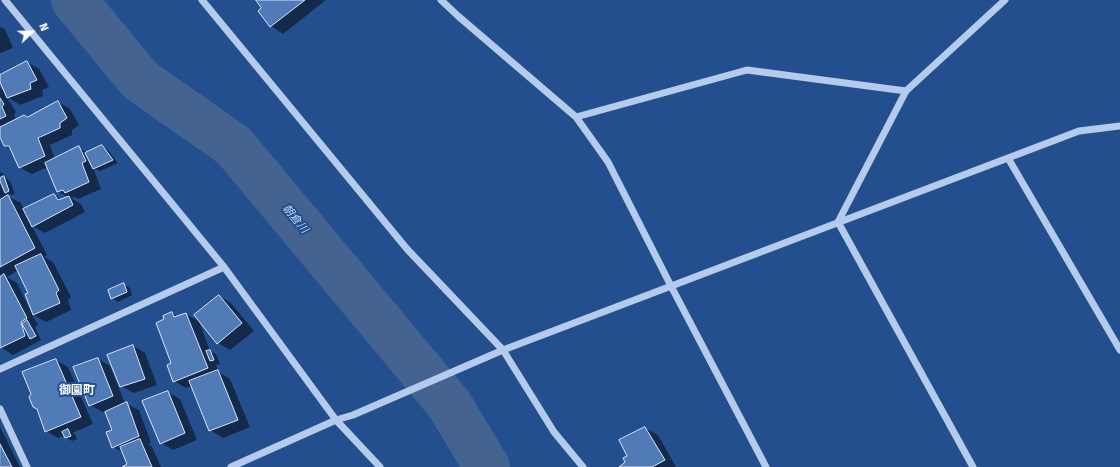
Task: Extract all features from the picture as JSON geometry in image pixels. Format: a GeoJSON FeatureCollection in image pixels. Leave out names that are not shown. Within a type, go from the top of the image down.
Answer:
{"type":"FeatureCollection","features":[{"type":"Feature","properties":{"kind":"street"},"geometry":{"type":"LineString","coordinates":[[5,0],[224,267],[336,420],[380,467]]}},
{"type":"Feature","properties":{"kind":"street"},"geometry":{"type":"LineString","coordinates":[[202,0],[408,249],[503,350],[554,432],[583,467]]}},
{"type":"Feature","properties":{"kind":"street"},"geometry":{"type":"LineString","coordinates":[[441,0],[576,117],[608,162],[766,467]]}},
{"type":"Feature","properties":{"kind":"street"},"geometry":{"type":"LineString","coordinates":[[838,222],[906,91],[1005,0]]}},
{"type":"Feature","properties":{"kind":"street"},"geometry":{"type":"LineString","coordinates":[[576,117],[747,70],[906,91]]}},
{"type":"Feature","properties":{"kind":"street"},"geometry":{"type":"LineString","coordinates":[[231,467],[336,420],[353,415],[503,350],[1079,131],[1120,126]]}},
{"type":"Feature","properties":{"kind":"street"},"geometry":{"type":"LineString","coordinates":[[1008,158],[1120,350]]}},
{"type":"Feature","properties":{"kind":"street"},"geometry":{"type":"LineString","coordinates":[[838,222],[973,467]]}},
{"type":"Feature","properties":{"kind":"street"},"geometry":{"type":"LineString","coordinates":[[0,369],[224,267]]}},
{"type":"Feature","properties":{"kind":"street"},"geometry":{"type":"LineString","coordinates":[[0,409],[27,467]]}},
{"type":"Feature","properties":{"kind":"building"},"geometry":{"type":"Polygon","coordinates":[[[256,0],[305,0],[270,27],[258,11],[261,8],[256,0]]]}},
{"type":"Feature","properties":{"kind":"building"},"geometry":{"type":"Polygon","coordinates":[[[27,61],[37,80],[30,83],[31,89],[7,98],[0,82],[0,75],[27,61]]]}},
{"type":"Feature","properties":{"kind":"building"},"geometry":{"type":"Polygon","coordinates":[[[0,98],[4,104],[2,107],[6,116],[0,119],[0,98]]]}},
{"type":"Feature","properties":{"kind":"building"},"geometry":{"type":"Polygon","coordinates":[[[58,101],[67,118],[60,123],[60,128],[38,138],[45,156],[19,168],[9,146],[4,146],[0,137],[0,127],[24,115],[27,117],[58,101]]]}},
{"type":"Feature","properties":{"kind":"building"},"geometry":{"type":"Polygon","coordinates":[[[102,145],[113,160],[93,169],[85,153],[102,145]]]}},
{"type":"Feature","properties":{"kind":"building"},"geometry":{"type":"Polygon","coordinates":[[[79,146],[86,161],[82,163],[89,182],[65,193],[63,190],[57,192],[45,163],[79,146]]]}},
{"type":"Feature","properties":{"kind":"building"},"geometry":{"type":"Polygon","coordinates":[[[4,176],[9,191],[5,193],[0,181],[0,178],[4,176]]]}},
{"type":"Feature","properties":{"kind":"building"},"geometry":{"type":"Polygon","coordinates":[[[54,194],[58,200],[69,196],[73,205],[32,227],[23,209],[54,194]]]}},
{"type":"Feature","properties":{"kind":"building"},"geometry":{"type":"Polygon","coordinates":[[[8,195],[35,248],[0,267],[0,200],[8,195]]]}},
{"type":"Feature","properties":{"kind":"building"},"geometry":{"type":"Polygon","coordinates":[[[41,254],[59,290],[56,293],[60,303],[33,315],[25,294],[28,293],[15,266],[41,254]]]}},
{"type":"Feature","properties":{"kind":"building"},"geometry":{"type":"Polygon","coordinates":[[[4,274],[27,318],[21,322],[25,336],[0,348],[0,277],[4,274]]]}},
{"type":"Feature","properties":{"kind":"building"},"geometry":{"type":"Polygon","coordinates":[[[124,283],[127,292],[111,299],[108,290],[124,283]]]}},
{"type":"Feature","properties":{"kind":"building"},"geometry":{"type":"Polygon","coordinates":[[[219,295],[242,323],[217,344],[194,315],[219,295]]]}},
{"type":"Feature","properties":{"kind":"building"},"geometry":{"type":"Polygon","coordinates":[[[172,312],[174,317],[186,313],[208,368],[173,382],[167,365],[171,363],[156,323],[164,319],[163,316],[172,312]]]}},
{"type":"Feature","properties":{"kind":"building"},"geometry":{"type":"Polygon","coordinates":[[[27,320],[36,336],[30,339],[22,324],[27,320]]]}},
{"type":"Feature","properties":{"kind":"building"},"geometry":{"type":"Polygon","coordinates":[[[133,345],[145,379],[120,387],[107,355],[133,345]]]}},
{"type":"Feature","properties":{"kind":"building"},"geometry":{"type":"Polygon","coordinates":[[[210,350],[214,360],[210,361],[206,351],[210,350]]]}},
{"type":"Feature","properties":{"kind":"building"},"geometry":{"type":"Polygon","coordinates":[[[98,358],[113,396],[89,406],[73,367],[98,358]]]}},
{"type":"Feature","properties":{"kind":"building"},"geometry":{"type":"Polygon","coordinates":[[[56,359],[81,417],[45,432],[37,409],[33,407],[29,397],[31,394],[22,372],[56,359]]]}},
{"type":"Feature","properties":{"kind":"building"},"geometry":{"type":"Polygon","coordinates":[[[218,370],[238,420],[209,431],[189,381],[218,370]]]}},
{"type":"Feature","properties":{"kind":"building"},"geometry":{"type":"Polygon","coordinates":[[[168,391],[185,433],[160,444],[142,401],[168,391]]]}},
{"type":"Feature","properties":{"kind":"building"},"geometry":{"type":"Polygon","coordinates":[[[127,402],[139,436],[112,448],[106,432],[112,430],[105,412],[127,402]]]}},
{"type":"Feature","properties":{"kind":"building"},"geometry":{"type":"Polygon","coordinates":[[[645,427],[665,460],[652,467],[619,467],[625,462],[623,458],[627,456],[619,440],[645,427]]]}},
{"type":"Feature","properties":{"kind":"building"},"geometry":{"type":"Polygon","coordinates":[[[68,429],[71,436],[65,438],[62,432],[68,429]]]}},
{"type":"Feature","properties":{"kind":"building"},"geometry":{"type":"Polygon","coordinates":[[[140,439],[152,467],[122,467],[127,464],[120,447],[140,439]]]}},
{"type":"Feature","properties":{"kind":"building"},"geometry":{"type":"Polygon","coordinates":[[[0,444],[12,467],[0,467],[0,444]]]}},
{"type":"Feature","properties":{"kind":"waterway","name":"朝倉川"},"geometry":{"type":"LineString","coordinates":[[74,0],[140,80],[234,146],[449,404],[487,467]]}},
{"type":"Feature","properties":{"kind":"district","name":"御園町"},"geometry":{"type":"Point","coordinates":[77,391]}}]}
